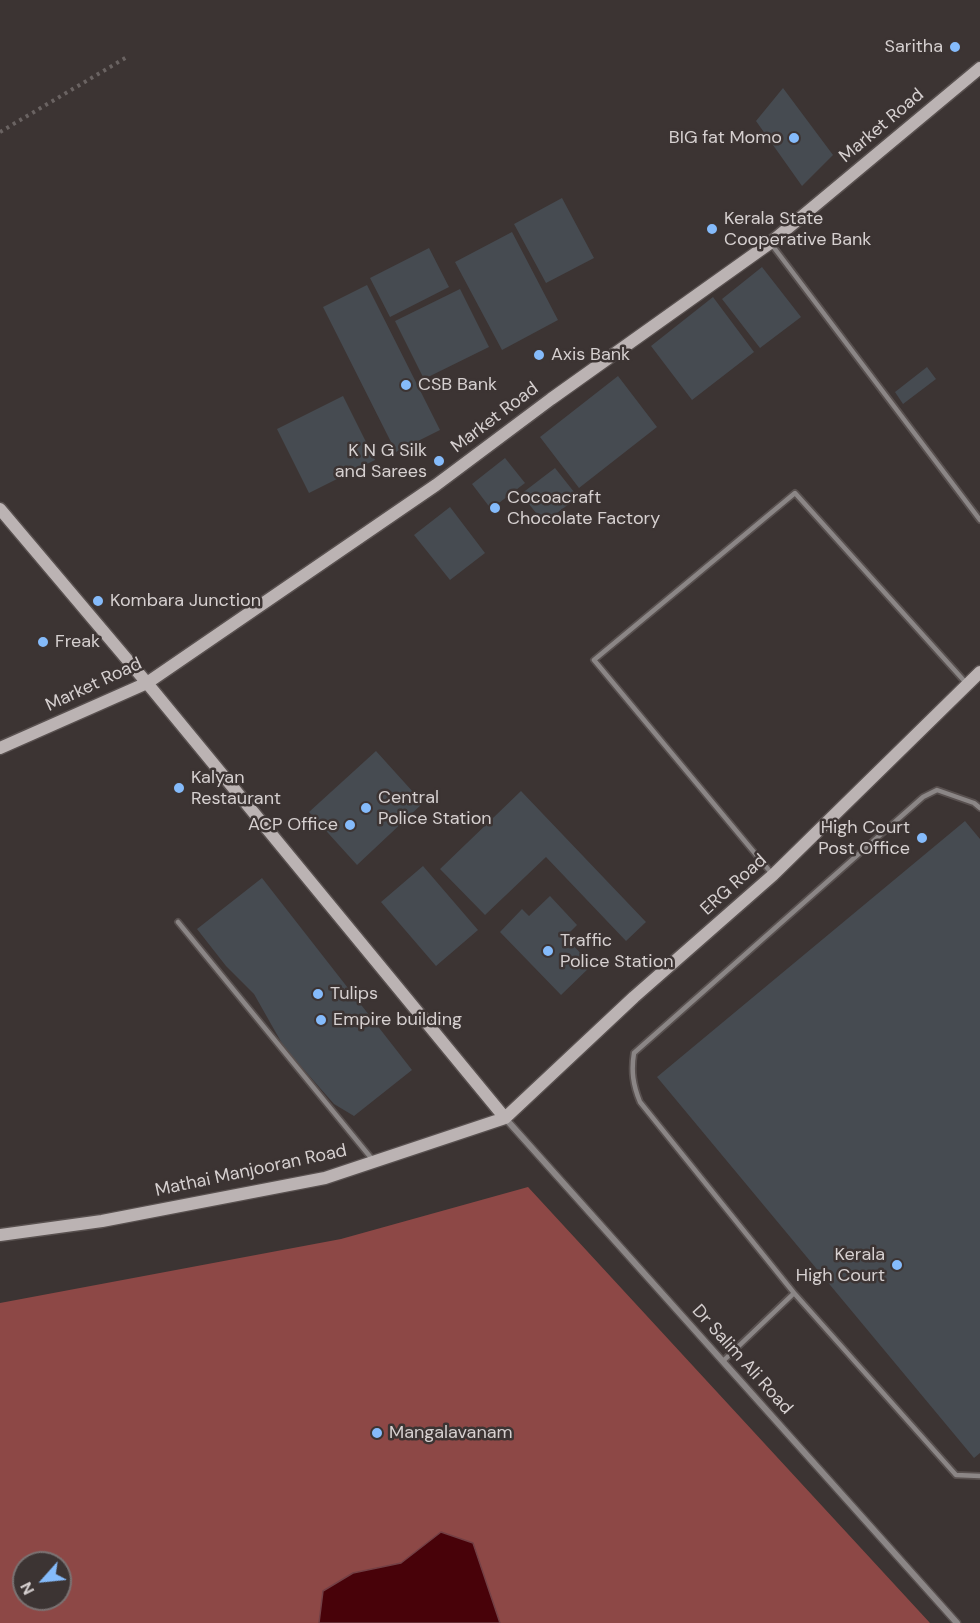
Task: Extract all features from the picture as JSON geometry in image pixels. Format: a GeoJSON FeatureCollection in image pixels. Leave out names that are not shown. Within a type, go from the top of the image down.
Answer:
{"type":"FeatureCollection","features":[{"type":"Feature","properties":{"kind":"street","name":"Market Road"},"geometry":{"type":"LineString","coordinates":[[0,748],[147,683],[436,485],[551,399],[770,243],[980,68]]}},
{"type":"Feature","properties":{"kind":"street"},"geometry":{"type":"LineString","coordinates":[[0,509],[147,683],[505,1118]]}},
{"type":"Feature","properties":{"kind":"street","name":"ERG Road"},"geometry":{"type":"LineString","coordinates":[[505,1118],[634,997],[773,875],[980,672]]}},
{"type":"Feature","properties":{"kind":"street","name":"Mathai Manjooran Road"},"geometry":{"type":"LineString","coordinates":[[0,1235],[113,1219],[325,1178],[505,1118]]}},
{"type":"Feature","properties":{"kind":"street","name":"Dr Salim Ali Road"},"geometry":{"type":"LineString","coordinates":[[505,1118],[957,1623]]}},
{"type":"Feature","properties":{"kind":"lane"},"geometry":{"type":"LineString","coordinates":[[770,243],[980,520]]}},
{"type":"Feature","properties":{"kind":"lane"},"geometry":{"type":"LineString","coordinates":[[773,875],[594,660],[795,493],[967,684]]}},
{"type":"Feature","properties":{"kind":"lane"},"geometry":{"type":"LineString","coordinates":[[980,808],[974,802],[937,790],[923,797],[634,1053],[632,1069],[634,1087],[640,1102],[794,1293],[956,1475],[980,1476]]}},
{"type":"Feature","properties":{"kind":"lane"},"geometry":{"type":"LineString","coordinates":[[178,922],[374,1162]]}},
{"type":"Feature","properties":{"kind":"lane"},"geometry":{"type":"LineString","coordinates":[[723,1361],[794,1293]]}},
{"type":"Feature","properties":{"kind":"path"},"geometry":{"type":"LineString","coordinates":[[0,132],[127,57]]}},
{"type":"Feature","properties":{"kind":"shaded area","name":"Mangalavanam"},"geometry":{"type":"Polygon","coordinates":[[[528,1187],[930,1623],[0,1623],[0,1303],[341,1239],[528,1187]]]}},
{"type":"Feature","properties":{"kind":"shaded area"},"geometry":{"type":"Polygon","coordinates":[[[441,1532],[473,1543],[500,1623],[319,1623],[323,1591],[353,1573],[401,1563],[441,1532]]]}},
{"type":"Feature","properties":{"kind":"building","name":"BIG fat Momo"},"geometry":{"type":"Polygon","coordinates":[[[783,88],[833,155],[802,186],[756,121],[783,88]]]}},
{"type":"Feature","properties":{"kind":"building"},"geometry":{"type":"Polygon","coordinates":[[[562,198],[594,258],[546,283],[514,224],[562,198]]]}},
{"type":"Feature","properties":{"kind":"building"},"geometry":{"type":"Polygon","coordinates":[[[512,232],[558,320],[502,350],[455,262],[512,232]]]}},
{"type":"Feature","properties":{"kind":"building"},"geometry":{"type":"Polygon","coordinates":[[[429,248],[449,287],[390,317],[370,278],[429,248]]]}},
{"type":"Feature","properties":{"kind":"building"},"geometry":{"type":"Polygon","coordinates":[[[762,267],[801,317],[760,348],[722,299],[762,267]]]}},
{"type":"Feature","properties":{"kind":"building"},"geometry":{"type":"Polygon","coordinates":[[[367,285],[440,430],[396,452],[323,307],[367,285]]]}},
{"type":"Feature","properties":{"kind":"building"},"geometry":{"type":"Polygon","coordinates":[[[460,289],[489,347],[424,379],[395,321],[460,289]]]}},
{"type":"Feature","properties":{"kind":"building"},"geometry":{"type":"Polygon","coordinates":[[[713,297],[754,352],[692,400],[651,346],[713,297]]]}},
{"type":"Feature","properties":{"kind":"building"},"geometry":{"type":"Polygon","coordinates":[[[927,367],[936,379],[903,404],[895,392],[927,367]]]}},
{"type":"Feature","properties":{"kind":"building"},"geometry":{"type":"Polygon","coordinates":[[[618,376],[657,427],[579,488],[540,437],[618,376]]]}},
{"type":"Feature","properties":{"kind":"building"},"geometry":{"type":"Polygon","coordinates":[[[343,396],[375,460],[309,493],[277,429],[343,396]]]}},
{"type":"Feature","properties":{"kind":"building"},"geometry":{"type":"Polygon","coordinates":[[[505,458],[525,483],[491,509],[472,484],[505,458]]]}},
{"type":"Feature","properties":{"kind":"building"},"geometry":{"type":"Polygon","coordinates":[[[555,468],[578,497],[544,523],[521,494],[555,468]]]}},
{"type":"Feature","properties":{"kind":"building"},"geometry":{"type":"Polygon","coordinates":[[[450,507],[485,553],[450,580],[414,535],[450,507]]]}},
{"type":"Feature","properties":{"kind":"building","name":"Central Police Station"},"geometry":{"type":"Polygon","coordinates":[[[376,751],[423,803],[357,865],[309,812],[376,751]]]}},
{"type":"Feature","properties":{"kind":"building"},"geometry":{"type":"Polygon","coordinates":[[[521,791],[646,922],[626,941],[546,857],[485,915],[440,869],[521,791]]]}},
{"type":"Feature","properties":{"kind":"building","name":"Kerala High Court"},"geometry":{"type":"Polygon","coordinates":[[[965,821],[980,839],[980,1453],[974,1458],[657,1077],[965,821]]]}},
{"type":"Feature","properties":{"kind":"building","name":"Central Police Station"},"geometry":{"type":"Polygon","coordinates":[[[423,866],[478,930],[436,966],[381,902],[423,866]]]}},
{"type":"Feature","properties":{"kind":"building","name":"Empire building"},"geometry":{"type":"Polygon","coordinates":[[[262,878],[412,1070],[354,1116],[334,1104],[284,1047],[254,994],[226,966],[197,929],[262,878]]]}},
{"type":"Feature","properties":{"kind":"building","name":"Traffic Police Station"},"geometry":{"type":"Polygon","coordinates":[[[550,896],[577,925],[565,937],[592,965],[561,995],[500,932],[522,909],[529,916],[550,896]]]}},
{"type":"Feature","properties":{"kind":"place","name":"Saritha"},"geometry":{"type":"Point","coordinates":[955,47]}},
{"type":"Feature","properties":{"kind":"place","name":"BIG fat Momo"},"geometry":{"type":"Point","coordinates":[794,138]}},
{"type":"Feature","properties":{"kind":"place","name":"Kerala State Cooperative Bank"},"geometry":{"type":"Point","coordinates":[712,229]}},
{"type":"Feature","properties":{"kind":"place","name":"Axis Bank"},"geometry":{"type":"Point","coordinates":[539,355]}},
{"type":"Feature","properties":{"kind":"place","name":"CSB Bank"},"geometry":{"type":"Point","coordinates":[406,385]}},
{"type":"Feature","properties":{"kind":"place","name":"K N G Silk and Sarees"},"geometry":{"type":"Point","coordinates":[439,461]}},
{"type":"Feature","properties":{"kind":"place","name":"Cocoacraft Chocolate Factory"},"geometry":{"type":"Point","coordinates":[495,508]}},
{"type":"Feature","properties":{"kind":"place","name":"Kombara Junction"},"geometry":{"type":"Point","coordinates":[98,601]}},
{"type":"Feature","properties":{"kind":"place","name":"Freak"},"geometry":{"type":"Point","coordinates":[43,642]}},
{"type":"Feature","properties":{"kind":"place","name":"Kalyan Restaurant"},"geometry":{"type":"Point","coordinates":[179,788]}},
{"type":"Feature","properties":{"kind":"place","name":"Central Police Station"},"geometry":{"type":"Point","coordinates":[366,808]}},
{"type":"Feature","properties":{"kind":"place","name":"ACP Office"},"geometry":{"type":"Point","coordinates":[350,825]}},
{"type":"Feature","properties":{"kind":"place","name":"High Court Post Office"},"geometry":{"type":"Point","coordinates":[922,838]}},
{"type":"Feature","properties":{"kind":"place","name":"Traffic Police Station"},"geometry":{"type":"Point","coordinates":[548,951]}},
{"type":"Feature","properties":{"kind":"place","name":"Tulips"},"geometry":{"type":"Point","coordinates":[318,994]}},
{"type":"Feature","properties":{"kind":"place","name":"Empire building"},"geometry":{"type":"Point","coordinates":[321,1020]}},
{"type":"Feature","properties":{"kind":"place","name":"Kerala High Court"},"geometry":{"type":"Point","coordinates":[897,1265]}},
{"type":"Feature","properties":{"kind":"place","name":"Mangalavanam"},"geometry":{"type":"Point","coordinates":[377,1433]}}]}
